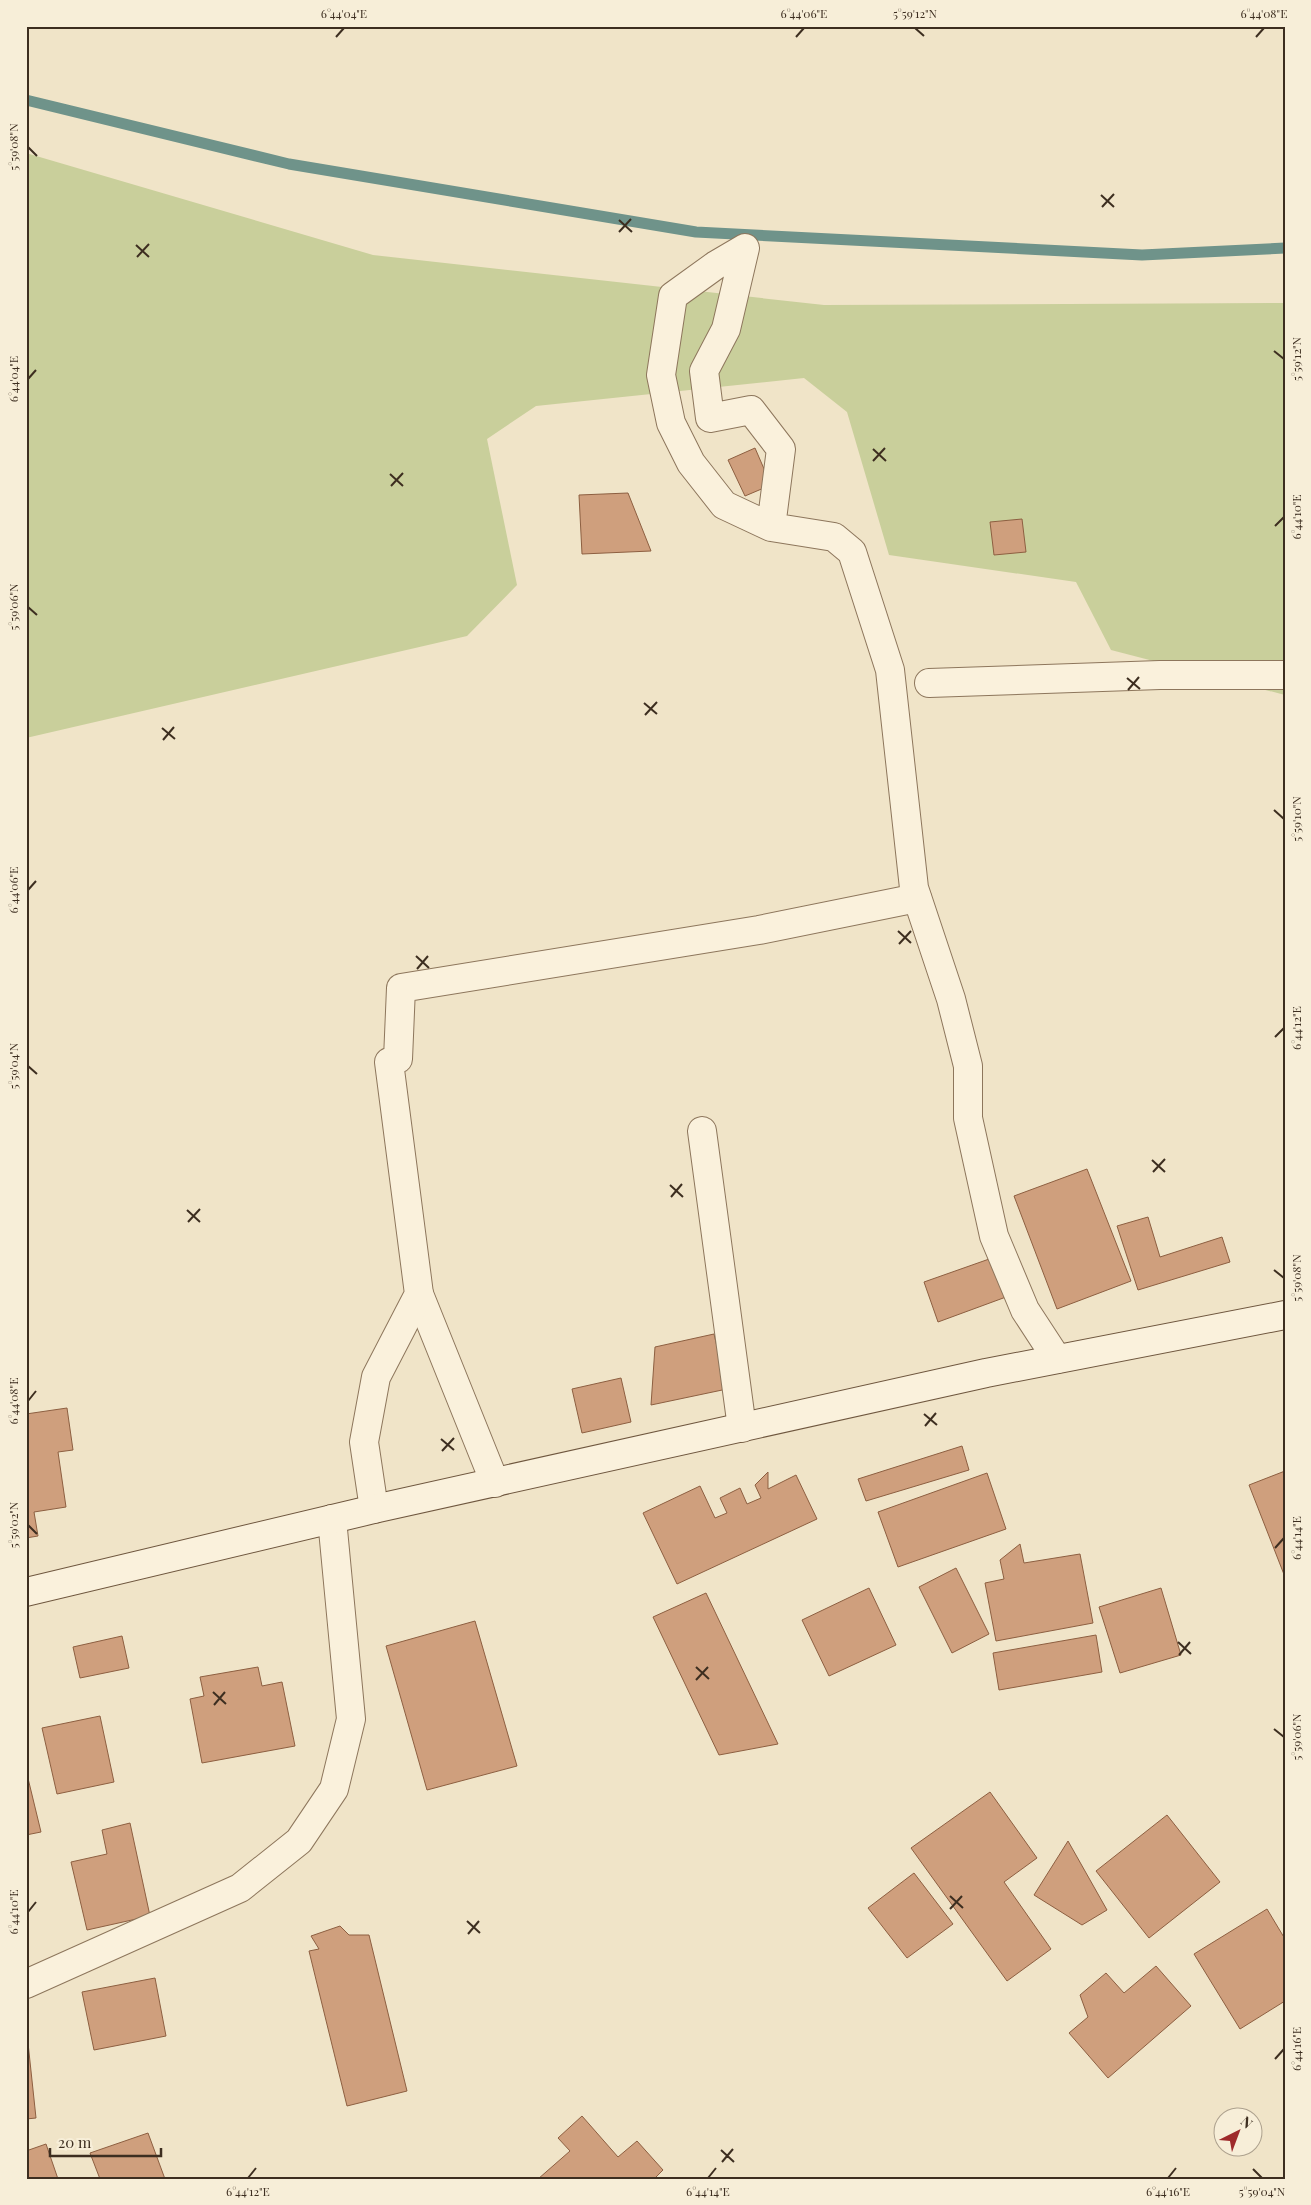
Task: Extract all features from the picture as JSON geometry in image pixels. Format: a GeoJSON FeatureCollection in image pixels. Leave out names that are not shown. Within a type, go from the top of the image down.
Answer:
{"type":"FeatureCollection","features":[{"type":"Feature","properties":{"kind":"street"},"geometry":{"type":"LineString","coordinates":[[771,527],[781,449],[751,410],[710,418],[704,371],[726,329],[745,248],[716,265],[673,296],[662,375],[670,423],[691,463],[724,505],[771,527],[834,537],[852,552],[890,670],[914,888],[950,998],[968,1066],[968,1118],[994,1236],[1025,1310],[1057,1359]]}},
{"type":"Feature","properties":{"kind":"street"},"geometry":{"type":"LineString","coordinates":[[890,670],[930,683],[1160,675],[1285,675]]}},
{"type":"Feature","properties":{"kind":"street"},"geometry":{"type":"LineString","coordinates":[[894,711],[930,683]]}},
{"type":"Feature","properties":{"kind":"street"},"geometry":{"type":"LineString","coordinates":[[496,1483],[419,1294],[389,1062],[398,1059],[401,988],[759,930],[917,898]]}},
{"type":"Feature","properties":{"kind":"street"},"geometry":{"type":"LineString","coordinates":[[702,1131],[742,1428]]}},
{"type":"Feature","properties":{"kind":"street"},"geometry":{"type":"LineString","coordinates":[[374,1509],[364,1442],[376,1377],[419,1294]]}},
{"type":"Feature","properties":{"kind":"street"},"geometry":{"type":"LineString","coordinates":[[26,1592],[374,1509],[986,1373],[1285,1315]]}},
{"type":"Feature","properties":{"kind":"street"},"geometry":{"type":"LineString","coordinates":[[26,1984],[240,1888],[299,1841],[334,1788],[351,1719],[332,1519]]}},
{"type":"Feature","properties":{"kind":"green space"},"geometry":{"type":"Polygon","coordinates":[[[26,153],[373,255],[824,305],[1285,303],[1285,695],[1111,650],[1076,582],[889,555],[847,412],[804,378],[536,406],[487,439],[517,585],[467,636],[26,738],[26,153]]]}},
{"type":"Feature","properties":{"kind":"building"},"geometry":{"type":"Polygon","coordinates":[[[755,448],[771,485],[745,496],[728,460],[755,448]]]}},
{"type":"Feature","properties":{"kind":"building"},"geometry":{"type":"Polygon","coordinates":[[[628,493],[651,551],[582,554],[579,495],[628,493]]]}},
{"type":"Feature","properties":{"kind":"building"},"geometry":{"type":"Polygon","coordinates":[[[1022,519],[1026,552],[994,555],[990,522],[1022,519]]]}},
{"type":"Feature","properties":{"kind":"building"},"geometry":{"type":"Polygon","coordinates":[[[1087,1169],[1131,1281],[1057,1309],[1014,1196],[1087,1169]]]}},
{"type":"Feature","properties":{"kind":"building"},"geometry":{"type":"Polygon","coordinates":[[[1148,1217],[1160,1257],[1222,1237],[1230,1262],[1138,1290],[1117,1226],[1148,1217]]]}},
{"type":"Feature","properties":{"kind":"building"},"geometry":{"type":"Polygon","coordinates":[[[992,1258],[1006,1297],[938,1322],[924,1282],[992,1258]]]}},
{"type":"Feature","properties":{"kind":"building"},"geometry":{"type":"Polygon","coordinates":[[[714,1334],[727,1389],[651,1405],[655,1347],[714,1334]]]}},
{"type":"Feature","properties":{"kind":"building"},"geometry":{"type":"Polygon","coordinates":[[[621,1378],[631,1422],[582,1433],[572,1389],[621,1378]]]}},
{"type":"Feature","properties":{"kind":"building"},"geometry":{"type":"Polygon","coordinates":[[[67,1408],[73,1450],[58,1452],[66,1507],[34,1512],[38,1536],[26,1538],[26,1414],[67,1408]]]}},
{"type":"Feature","properties":{"kind":"building"},"geometry":{"type":"Polygon","coordinates":[[[962,1446],[969,1470],[866,1501],[858,1479],[962,1446]]]}},
{"type":"Feature","properties":{"kind":"building"},"geometry":{"type":"Polygon","coordinates":[[[1285,1471],[1285,1577],[1249,1485],[1285,1471]]]}},
{"type":"Feature","properties":{"kind":"building"},"geometry":{"type":"Polygon","coordinates":[[[768,1472],[768,1489],[796,1475],[817,1519],[677,1584],[643,1513],[700,1486],[715,1518],[727,1513],[720,1498],[740,1488],[747,1504],[761,1498],[755,1485],[768,1472]]]}},
{"type":"Feature","properties":{"kind":"building"},"geometry":{"type":"Polygon","coordinates":[[[987,1473],[1006,1529],[898,1567],[878,1512],[987,1473]]]}},
{"type":"Feature","properties":{"kind":"building"},"geometry":{"type":"Polygon","coordinates":[[[1020,1544],[1024,1563],[1080,1554],[1093,1623],[996,1641],[985,1583],[1004,1579],[1000,1560],[1020,1544]]]}},
{"type":"Feature","properties":{"kind":"building"},"geometry":{"type":"Polygon","coordinates":[[[956,1568],[989,1634],[952,1653],[919,1587],[956,1568]]]}},
{"type":"Feature","properties":{"kind":"building"},"geometry":{"type":"Polygon","coordinates":[[[869,1588],[896,1645],[829,1676],[802,1620],[869,1588]]]}},
{"type":"Feature","properties":{"kind":"building"},"geometry":{"type":"Polygon","coordinates":[[[1161,1588],[1181,1655],[1120,1673],[1099,1607],[1161,1588]]]}},
{"type":"Feature","properties":{"kind":"building"},"geometry":{"type":"Polygon","coordinates":[[[706,1593],[778,1744],[719,1755],[653,1617],[706,1593]]]}},
{"type":"Feature","properties":{"kind":"building"},"geometry":{"type":"Polygon","coordinates":[[[475,1621],[517,1766],[427,1790],[386,1646],[475,1621]]]}},
{"type":"Feature","properties":{"kind":"building"},"geometry":{"type":"Polygon","coordinates":[[[1096,1635],[1102,1672],[999,1690],[993,1653],[1096,1635]]]}},
{"type":"Feature","properties":{"kind":"building"},"geometry":{"type":"Polygon","coordinates":[[[122,1636],[129,1668],[80,1678],[73,1647],[122,1636]]]}},
{"type":"Feature","properties":{"kind":"building"},"geometry":{"type":"Polygon","coordinates":[[[258,1667],[262,1686],[282,1682],[295,1746],[202,1763],[190,1699],[204,1696],[200,1677],[258,1667]]]}},
{"type":"Feature","properties":{"kind":"building"},"geometry":{"type":"Polygon","coordinates":[[[100,1716],[114,1782],[57,1794],[42,1728],[100,1716]]]}},
{"type":"Feature","properties":{"kind":"building"},"geometry":{"type":"Polygon","coordinates":[[[26,1770],[41,1832],[26,1835],[26,1770]]]}},
{"type":"Feature","properties":{"kind":"building"},"geometry":{"type":"Polygon","coordinates":[[[990,1792],[1037,1858],[1004,1882],[1051,1949],[1007,1981],[911,1848],[990,1792]]]}},
{"type":"Feature","properties":{"kind":"building"},"geometry":{"type":"Polygon","coordinates":[[[1167,1815],[1220,1882],[1149,1938],[1096,1871],[1167,1815]]]}},
{"type":"Feature","properties":{"kind":"building"},"geometry":{"type":"Polygon","coordinates":[[[130,1823],[150,1916],[87,1930],[71,1862],[107,1854],[102,1830],[130,1823]]]}},
{"type":"Feature","properties":{"kind":"building"},"geometry":{"type":"Polygon","coordinates":[[[1068,1841],[1107,1910],[1082,1925],[1034,1895],[1068,1841]]]}},
{"type":"Feature","properties":{"kind":"building"},"geometry":{"type":"Polygon","coordinates":[[[914,1873],[953,1924],[907,1958],[868,1908],[914,1873]]]}},
{"type":"Feature","properties":{"kind":"building"},"geometry":{"type":"Polygon","coordinates":[[[1267,1909],[1285,1939],[1285,2001],[1240,2029],[1194,1954],[1267,1909]]]}},
{"type":"Feature","properties":{"kind":"building"},"geometry":{"type":"Polygon","coordinates":[[[340,1926],[349,1935],[369,1935],[407,2091],[347,2106],[309,1951],[319,1949],[311,1936],[340,1926]]]}},
{"type":"Feature","properties":{"kind":"building"},"geometry":{"type":"Polygon","coordinates":[[[1156,1966],[1191,2006],[1108,2078],[1069,2033],[1088,2017],[1080,1995],[1106,1973],[1124,1993],[1156,1966]]]}},
{"type":"Feature","properties":{"kind":"building"},"geometry":{"type":"Polygon","coordinates":[[[155,1978],[166,2036],[94,2050],[82,1992],[155,1978]]]}},
{"type":"Feature","properties":{"kind":"building"},"geometry":{"type":"Polygon","coordinates":[[[26,2024],[36,2118],[26,2119],[26,2024]]]}},
{"type":"Feature","properties":{"kind":"building"},"geometry":{"type":"Polygon","coordinates":[[[582,2116],[618,2157],[637,2141],[663,2170],[654,2179],[538,2179],[570,2151],[558,2138],[582,2116]]]}},
{"type":"Feature","properties":{"kind":"building"},"geometry":{"type":"Polygon","coordinates":[[[148,2133],[165,2179],[100,2179],[90,2153],[148,2133]]]}},
{"type":"Feature","properties":{"kind":"building"},"geometry":{"type":"Polygon","coordinates":[[[46,2144],[58,2179],[26,2179],[26,2151],[46,2144]]]}},
{"type":"Feature","properties":{"kind":"waterway"},"geometry":{"type":"LineString","coordinates":[[26,100],[289,164],[696,232],[1142,255],[1285,248]]}}]}
